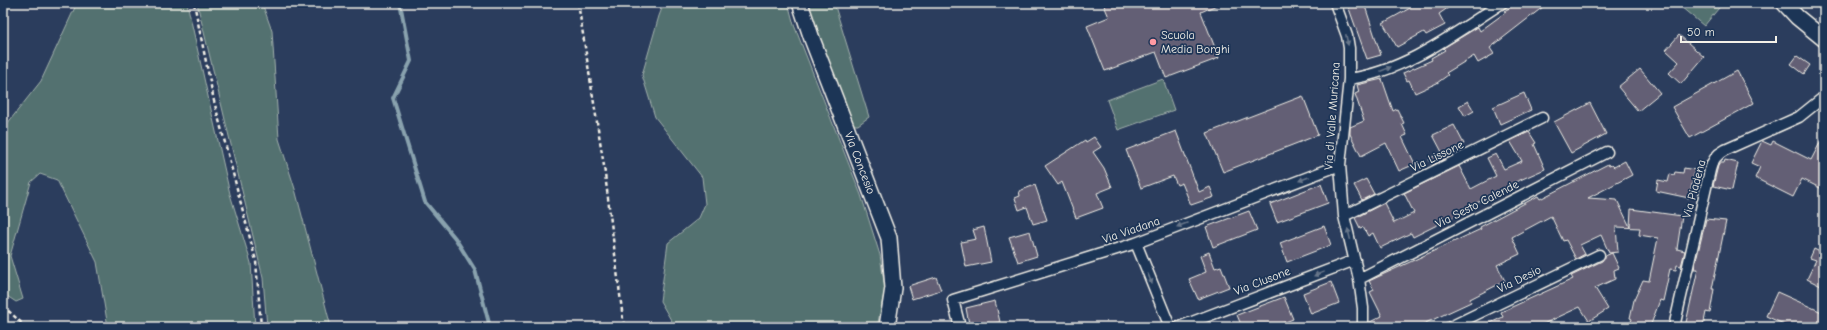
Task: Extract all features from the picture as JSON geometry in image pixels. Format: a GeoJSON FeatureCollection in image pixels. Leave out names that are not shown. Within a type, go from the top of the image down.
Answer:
{"type":"FeatureCollection","features":[{"type":"Feature","properties":{"kind":"street","name":"Via Concesio"},"geometry":{"type":"LineString","coordinates":[[800,3],[812,39],[889,238],[893,288],[887,327]]}},
{"type":"Feature","properties":{"kind":"street","name":"Via di Valle Muricana"},"geometry":{"type":"LineString","coordinates":[[1335,3],[1348,42],[1349,79],[1340,165],[1344,216],[1359,279],[1363,308],[1363,327]]}},
{"type":"Feature","properties":{"kind":"street"},"geometry":{"type":"LineString","coordinates":[[1349,79],[1368,76],[1420,55],[1502,3]]}},
{"type":"Feature","properties":{"kind":"street"},"geometry":{"type":"LineString","coordinates":[[1784,3],[1797,17],[1824,39]]}},
{"type":"Feature","properties":{"kind":"street","name":"Via Piadena"},"geometry":{"type":"LineString","coordinates":[[1674,327],[1713,162],[1725,150],[1804,114],[1824,97]]}},
{"type":"Feature","properties":{"kind":"street","name":"Via Lissone"},"geometry":{"type":"LineString","coordinates":[[1344,216],[1542,118]]}},
{"type":"Feature","properties":{"kind":"street","name":"Via Sesto Calende"},"geometry":{"type":"LineString","coordinates":[[1359,279],[1607,152]]}},
{"type":"Feature","properties":{"kind":"street","name":"Via Viadana"},"geometry":{"type":"LineString","coordinates":[[960,327],[953,300],[1136,243],[1340,165]]}},
{"type":"Feature","properties":{"kind":"street"},"geometry":{"type":"LineString","coordinates":[[1136,243],[1170,327]]}},
{"type":"Feature","properties":{"kind":"street","name":"Via Desio"},"geometry":{"type":"LineString","coordinates":[[1450,327],[1599,255]]}},
{"type":"Feature","properties":{"kind":"street","name":"Via Clusone"},"geometry":{"type":"LineString","coordinates":[[1179,327],[1355,260]]}},
{"type":"Feature","properties":{"kind":"path"},"geometry":{"type":"LineString","coordinates":[[194,3],[214,101],[256,261],[261,327]]}},
{"type":"Feature","properties":{"kind":"path"},"geometry":{"type":"LineString","coordinates":[[578,3],[604,166],[624,327]]}},
{"type":"Feature","properties":{"kind":"path"},"geometry":{"type":"LineString","coordinates":[[3,306],[26,327]]}},
{"type":"Feature","properties":{"kind":"green space"},"geometry":{"type":"Polygon","coordinates":[[[77,3],[187,3],[230,194],[251,263],[255,327],[108,327],[97,262],[57,180],[40,174],[31,182],[10,256],[23,299],[16,302],[4,294],[3,129],[41,81],[77,3]]]}},
{"type":"Feature","properties":{"kind":"green space"},"geometry":{"type":"Polygon","coordinates":[[[197,3],[262,3],[272,31],[279,139],[295,189],[331,327],[267,327],[263,278],[197,3]]]}},
{"type":"Feature","properties":{"kind":"green space"},"geometry":{"type":"Polygon","coordinates":[[[664,3],[788,3],[794,25],[861,195],[880,255],[885,289],[877,327],[675,327],[660,301],[668,243],[699,218],[705,204],[702,177],[655,117],[642,75],[664,3]]]}},
{"type":"Feature","properties":{"kind":"green space"},"geometry":{"type":"Polygon","coordinates":[[[805,3],[834,3],[869,117],[858,125],[849,125],[805,3]]]}},
{"type":"Feature","properties":{"kind":"green space"},"geometry":{"type":"Polygon","coordinates":[[[1685,3],[1723,3],[1704,26],[1681,7],[1685,3]]]}},
{"type":"Feature","properties":{"kind":"green space"},"geometry":{"type":"Polygon","coordinates":[[[1163,79],[1174,110],[1118,130],[1107,100],[1163,79]]]}},
{"type":"Feature","properties":{"kind":"building","name":"Scuola Media Borghi"},"geometry":{"type":"Polygon","coordinates":[[[1103,3],[1221,3],[1201,12],[1219,58],[1166,78],[1156,52],[1105,71],[1087,26],[1109,17],[1103,3]]]}},
{"type":"Feature","properties":{"kind":"building"},"geometry":{"type":"Polygon","coordinates":[[[1347,3],[1364,3],[1381,55],[1367,59],[1347,3]]]}},
{"type":"Feature","properties":{"kind":"building"},"geometry":{"type":"Polygon","coordinates":[[[1407,3],[1455,3],[1439,14],[1445,25],[1426,35],[1424,32],[1397,47],[1383,23],[1410,8],[1407,3]]]}},
{"type":"Feature","properties":{"kind":"building"},"geometry":{"type":"Polygon","coordinates":[[[1518,3],[1548,3],[1490,48],[1494,54],[1478,63],[1474,56],[1446,73],[1448,75],[1437,83],[1415,93],[1409,80],[1407,81],[1403,73],[1432,60],[1431,58],[1445,50],[1443,48],[1478,27],[1480,31],[1506,12],[1504,11],[1518,3]]]}},
{"type":"Feature","properties":{"kind":"building"},"geometry":{"type":"Polygon","coordinates":[[[1679,35],[1704,57],[1681,84],[1669,73],[1679,62],[1666,50],[1679,35]]]}},
{"type":"Feature","properties":{"kind":"building"},"geometry":{"type":"Polygon","coordinates":[[[1797,56],[1810,65],[1804,74],[1791,64],[1797,56]]]}},
{"type":"Feature","properties":{"kind":"building"},"geometry":{"type":"Polygon","coordinates":[[[1640,69],[1660,93],[1638,111],[1618,87],[1640,69]]]}},
{"type":"Feature","properties":{"kind":"building"},"geometry":{"type":"Polygon","coordinates":[[[1737,71],[1754,103],[1690,138],[1672,107],[1737,71]]]}},
{"type":"Feature","properties":{"kind":"building"},"geometry":{"type":"Polygon","coordinates":[[[1382,79],[1393,111],[1397,109],[1404,123],[1402,124],[1407,135],[1402,137],[1415,164],[1399,171],[1386,143],[1361,156],[1350,134],[1350,127],[1364,121],[1355,94],[1359,92],[1357,85],[1382,79]]]}},
{"type":"Feature","properties":{"kind":"building"},"geometry":{"type":"Polygon","coordinates":[[[1524,93],[1531,110],[1500,124],[1493,107],[1524,93]]]}},
{"type":"Feature","properties":{"kind":"building"},"geometry":{"type":"Polygon","coordinates":[[[1303,96],[1318,135],[1223,172],[1207,133],[1303,96]]]}},
{"type":"Feature","properties":{"kind":"building"},"geometry":{"type":"Polygon","coordinates":[[[1468,101],[1474,111],[1465,116],[1459,106],[1468,101]]]}},
{"type":"Feature","properties":{"kind":"building"},"geometry":{"type":"Polygon","coordinates":[[[1590,103],[1606,134],[1571,153],[1554,122],[1590,103]]]}},
{"type":"Feature","properties":{"kind":"building"},"geometry":{"type":"Polygon","coordinates":[[[1454,125],[1464,144],[1452,150],[1454,154],[1432,165],[1429,159],[1442,152],[1433,135],[1454,125]]]}},
{"type":"Feature","properties":{"kind":"building"},"geometry":{"type":"Polygon","coordinates":[[[1176,131],[1199,192],[1210,187],[1214,197],[1191,205],[1182,183],[1177,185],[1173,176],[1141,188],[1126,150],[1176,131]]]}},
{"type":"Feature","properties":{"kind":"building"},"geometry":{"type":"Polygon","coordinates":[[[1529,132],[1536,143],[1534,144],[1545,169],[1511,184],[1511,186],[1464,209],[1465,211],[1413,237],[1411,233],[1380,248],[1373,233],[1368,236],[1363,227],[1360,228],[1355,218],[1384,203],[1394,223],[1414,213],[1404,193],[1459,166],[1471,189],[1496,176],[1487,158],[1496,154],[1504,169],[1522,161],[1510,141],[1529,132]]]}},
{"type":"Feature","properties":{"kind":"building"},"geometry":{"type":"Polygon","coordinates":[[[1824,135],[1824,190],[1802,179],[1793,197],[1755,178],[1760,167],[1751,163],[1762,141],[1771,145],[1773,141],[1811,160],[1824,135]]]}},
{"type":"Feature","properties":{"kind":"building"},"geometry":{"type":"Polygon","coordinates":[[[1094,137],[1101,147],[1093,152],[1104,168],[1112,187],[1097,193],[1103,208],[1076,218],[1062,182],[1058,185],[1045,166],[1085,140],[1086,142],[1094,137]]]}},
{"type":"Feature","properties":{"kind":"building"},"geometry":{"type":"Polygon","coordinates":[[[1725,160],[1738,163],[1732,190],[1713,186],[1718,166],[1720,163],[1724,163],[1725,160]]]}},
{"type":"Feature","properties":{"kind":"building"},"geometry":{"type":"Polygon","coordinates":[[[1625,161],[1632,175],[1588,198],[1617,200],[1630,227],[1631,209],[1682,216],[1677,249],[1685,251],[1681,266],[1677,265],[1676,270],[1670,269],[1663,301],[1660,300],[1650,327],[1629,327],[1632,319],[1630,318],[1634,300],[1643,280],[1649,281],[1658,238],[1639,235],[1640,228],[1616,227],[1618,252],[1609,253],[1601,235],[1580,245],[1585,254],[1576,259],[1566,240],[1563,241],[1551,216],[1512,237],[1520,254],[1497,265],[1505,281],[1470,299],[1471,302],[1417,327],[1370,327],[1370,322],[1382,316],[1370,292],[1374,290],[1369,281],[1481,229],[1480,227],[1538,196],[1540,199],[1608,164],[1609,166],[1612,165],[1614,167],[1625,161]]]}},
{"type":"Feature","properties":{"kind":"building"},"geometry":{"type":"Polygon","coordinates":[[[1684,168],[1695,170],[1689,198],[1656,191],[1658,180],[1668,182],[1670,174],[1674,175],[1675,172],[1683,173],[1684,168]]]}},
{"type":"Feature","properties":{"kind":"building"},"geometry":{"type":"Polygon","coordinates":[[[1366,179],[1374,194],[1362,200],[1354,185],[1366,179]]]}},
{"type":"Feature","properties":{"kind":"building"},"geometry":{"type":"Polygon","coordinates":[[[1321,184],[1328,203],[1277,222],[1270,204],[1321,184]]]}},
{"type":"Feature","properties":{"kind":"building"},"geometry":{"type":"Polygon","coordinates":[[[1035,185],[1047,220],[1033,224],[1027,207],[1019,210],[1015,198],[1020,196],[1019,191],[1035,185]]]}},
{"type":"Feature","properties":{"kind":"building"},"geometry":{"type":"Polygon","coordinates":[[[1249,211],[1257,230],[1213,247],[1206,227],[1249,211]]]}},
{"type":"Feature","properties":{"kind":"building"},"geometry":{"type":"Polygon","coordinates":[[[1706,219],[1726,221],[1712,289],[1714,289],[1710,313],[1706,312],[1703,327],[1685,327],[1698,269],[1694,269],[1706,219]]]}},
{"type":"Feature","properties":{"kind":"building"},"geometry":{"type":"Polygon","coordinates":[[[1324,226],[1331,245],[1287,262],[1280,243],[1324,226]]]}},
{"type":"Feature","properties":{"kind":"building"},"geometry":{"type":"Polygon","coordinates":[[[984,227],[991,262],[966,267],[961,242],[976,239],[973,230],[984,227]]]}},
{"type":"Feature","properties":{"kind":"building"},"geometry":{"type":"Polygon","coordinates":[[[1030,231],[1037,256],[1018,262],[1009,237],[1030,231]]]}},
{"type":"Feature","properties":{"kind":"building"},"geometry":{"type":"Polygon","coordinates":[[[1824,242],[1824,280],[1821,286],[1807,279],[1816,260],[1810,258],[1814,249],[1820,252],[1824,242]]]}},
{"type":"Feature","properties":{"kind":"building"},"geometry":{"type":"Polygon","coordinates":[[[1209,252],[1215,268],[1221,266],[1229,287],[1198,299],[1189,279],[1206,272],[1200,256],[1209,252]]]}},
{"type":"Feature","properties":{"kind":"building"},"geometry":{"type":"Polygon","coordinates":[[[1612,253],[1619,268],[1614,270],[1615,279],[1595,288],[1608,309],[1589,321],[1580,307],[1537,327],[1482,327],[1503,317],[1501,312],[1573,279],[1571,276],[1602,261],[1605,256],[1612,253]]]}},
{"type":"Feature","properties":{"kind":"building"},"geometry":{"type":"Polygon","coordinates":[[[936,277],[941,290],[912,299],[908,286],[936,277]]]}},
{"type":"Feature","properties":{"kind":"building"},"geometry":{"type":"Polygon","coordinates":[[[1331,282],[1339,303],[1311,314],[1303,293],[1331,282]]]}},
{"type":"Feature","properties":{"kind":"building"},"geometry":{"type":"Polygon","coordinates":[[[1777,292],[1824,313],[1824,327],[1790,327],[1766,316],[1777,292]]]}},
{"type":"Feature","properties":{"kind":"building"},"geometry":{"type":"Polygon","coordinates":[[[1284,297],[1293,319],[1273,327],[1242,327],[1237,315],[1284,297]]]}},
{"type":"Feature","properties":{"kind":"building"},"geometry":{"type":"Polygon","coordinates":[[[995,301],[1000,322],[980,327],[976,327],[975,322],[969,324],[966,308],[995,301]]]}},
{"type":"Feature","properties":{"kind":"waterway"},"geometry":{"type":"LineString","coordinates":[[400,3],[411,61],[393,98],[425,202],[455,238],[475,270],[490,327]]}},
{"type":"Feature","properties":{"kind":"place","name":"Scuola Media Borghi"},"geometry":{"type":"Point","coordinates":[1153,42]}}]}
